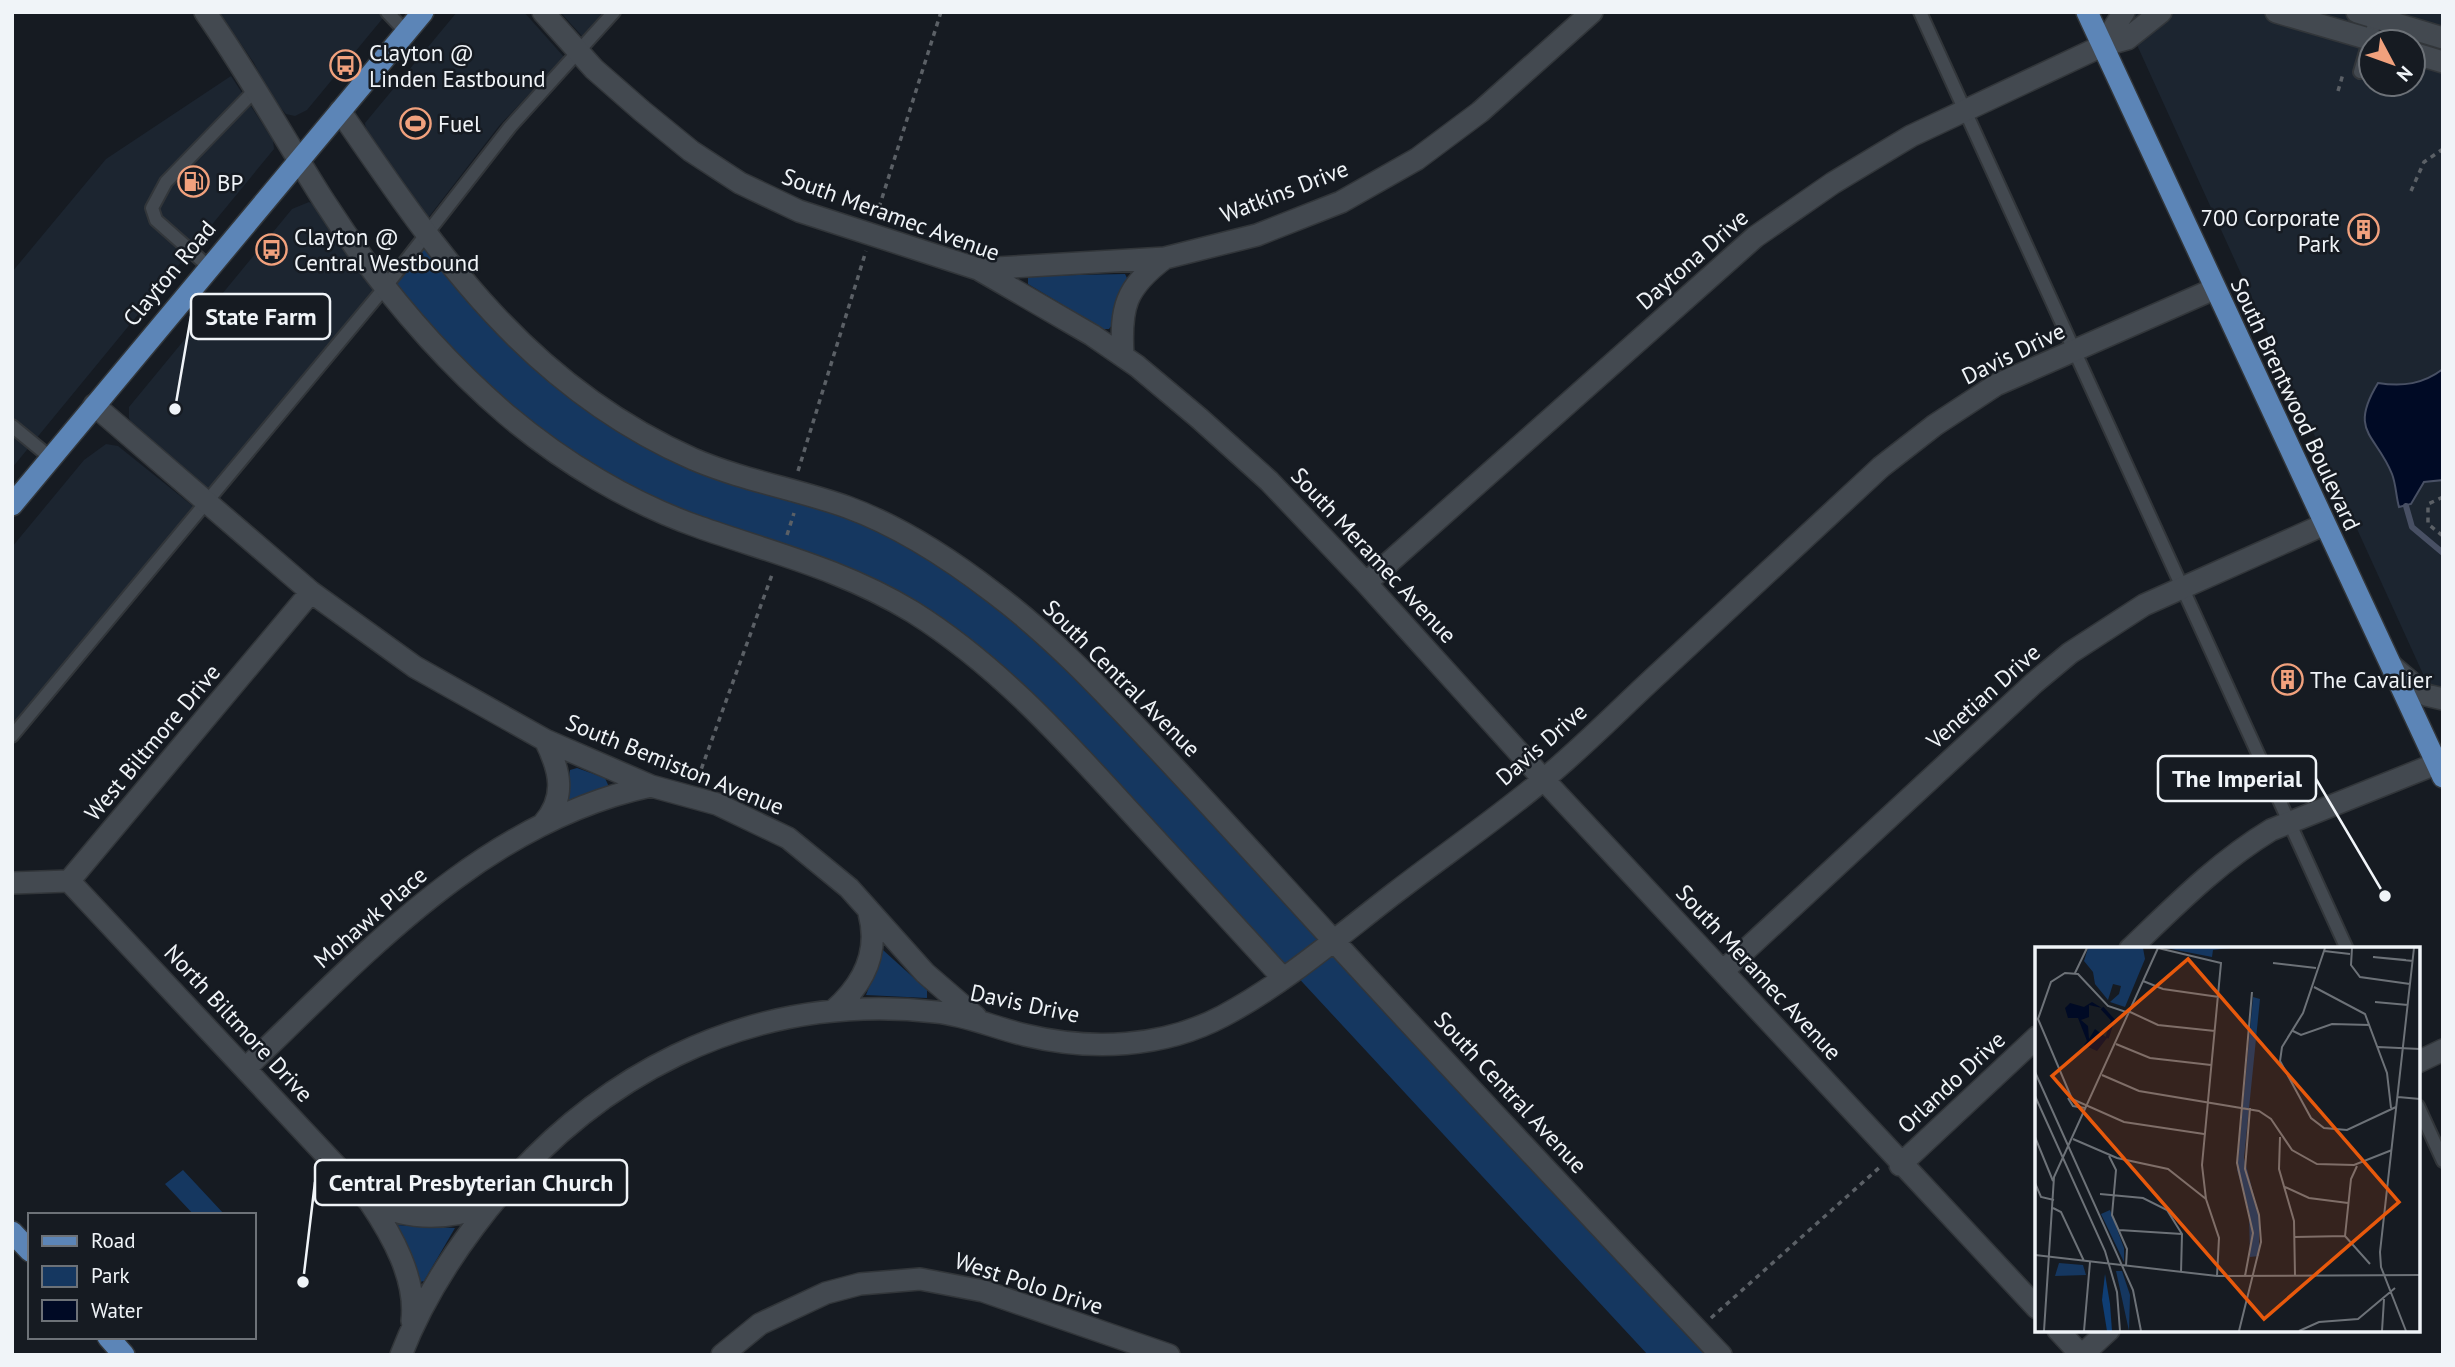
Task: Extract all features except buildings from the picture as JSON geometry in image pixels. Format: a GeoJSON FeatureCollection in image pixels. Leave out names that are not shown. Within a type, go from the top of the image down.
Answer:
{"type":"FeatureCollection","features":[{"type":"Feature","properties":{"kind":"main road","name":"Clayton Road"},"geometry":{"type":"LineString","coordinates":[[12,505],[424,12]]}},
{"type":"Feature","properties":{"kind":"main road","name":"South Brentwood Boulevard"},"geometry":{"type":"LineString","coordinates":[[2087,12],[2387,662],[2441,764]]}},
{"type":"Feature","properties":{"kind":"main road"},"geometry":{"type":"LineString","coordinates":[[12,1232],[28,1249]]}},
{"type":"Feature","properties":{"kind":"main road"},"geometry":{"type":"LineString","coordinates":[[110,1339],[124,1355]]}},
{"type":"Feature","properties":{"kind":"street"},"geometry":{"type":"LineString","coordinates":[[205,12],[300,158],[324,202],[386,286],[456,367],[508,415],[556,452],[623,495],[697,527],[781,553],[864,585],[913,612],[1021,694],[1282,977]]}},
{"type":"Feature","properties":{"kind":"street","name":"South Meramec Avenue"},"geometry":{"type":"LineString","coordinates":[[543,12],[579,51],[642,111],[691,152],[740,183],[799,211],[978,269],[1123,356],[1269,481],[1366,583],[1896,1161],[2035,1306]]}},
{"type":"Feature","properties":{"kind":"street","name":"Watkins Drive"},"geometry":{"type":"LineString","coordinates":[[978,269],[1166,258],[1269,230],[1341,202],[1406,166],[1480,112],[1592,12]]}},
{"type":"Feature","properties":{"kind":"street"},"geometry":{"type":"LineString","coordinates":[[2102,46],[2124,12]]}},
{"type":"Feature","properties":{"kind":"street","name":"Daytona Drive"},"geometry":{"type":"LineString","coordinates":[[1366,583],[1755,237],[1833,183],[1911,136],[2102,46],[2127,39],[2161,12]]}},
{"type":"Feature","properties":{"kind":"street"},"geometry":{"type":"LineString","coordinates":[[2276,12],[2357,35]]}},
{"type":"Feature","properties":{"kind":"street"},"geometry":{"type":"LineString","coordinates":[[2367,15],[2443,38]]}},
{"type":"Feature","properties":{"kind":"street","name":"South Central Avenue"},"geometry":{"type":"LineString","coordinates":[[340,111],[465,285],[504,328],[552,372],[599,405],[692,458],[738,475],[852,509],[906,536],[995,593],[1083,670],[1721,1355]]}},
{"type":"Feature","properties":{"kind":"street"},"geometry":{"type":"LineString","coordinates":[[1123,356],[1121,326],[1125,302],[1140,276],[1166,258]]}},
{"type":"Feature","properties":{"kind":"street","name":"Davis Drive"},"geometry":{"type":"LineString","coordinates":[[401,1355],[436,1282],[492,1203],[538,1151],[581,1113],[625,1082],[684,1049],[775,1019],[833,1011],[940,1012],[1026,1035],[1069,1042],[1118,1044],[1156,1041],[1188,1032],[1222,1017],[1333,940],[1544,780],[1881,467],[1935,425],[1996,386],[2214,289]]}},
{"type":"Feature","properties":{"kind":"street","name":"South Bemiston Avenue"},"geometry":{"type":"LineString","coordinates":[[94,405],[311,592],[415,667],[545,740],[651,786],[691,796],[754,819],[788,838],[828,869],[925,973],[981,1021]]}},
{"type":"Feature","properties":{"kind":"street","name":"Venetian Drive"},"geometry":{"type":"LineString","coordinates":[[1723,971],[2043,675],[2112,624],[2144,605],[2323,525]]}},
{"type":"Feature","properties":{"kind":"street","name":"West Biltmore Drive"},"geometry":{"type":"LineString","coordinates":[[69,881],[311,592]]}},
{"type":"Feature","properties":{"kind":"street"},"geometry":{"type":"LineString","coordinates":[[2387,662],[2410,685],[2426,695],[2443,699]]}},
{"type":"Feature","properties":{"kind":"street"},"geometry":{"type":"LineString","coordinates":[[543,824],[557,803],[560,788],[558,772],[545,740]]}},
{"type":"Feature","properties":{"kind":"street"},"geometry":{"type":"LineString","coordinates":[[2132,947],[2220,864],[2247,844],[2289,822],[2441,764]]}},
{"type":"Feature","properties":{"kind":"street","name":"Mohawk Place"},"geometry":{"type":"LineString","coordinates":[[246,1068],[391,930],[471,867],[543,824],[619,792],[651,786]]}},
{"type":"Feature","properties":{"kind":"street"},"geometry":{"type":"LineString","coordinates":[[12,883],[69,881]]}},
{"type":"Feature","properties":{"kind":"street","name":"North Biltmore Drive"},"geometry":{"type":"LineString","coordinates":[[69,881],[369,1201],[382,1221],[410,1280],[414,1304],[411,1330]]}},
{"type":"Feature","properties":{"kind":"street"},"geometry":{"type":"LineString","coordinates":[[833,1011],[848,998],[869,963],[874,931],[869,913]]}},
{"type":"Feature","properties":{"kind":"street","name":"Orlando Drive"},"geometry":{"type":"LineString","coordinates":[[1896,1161],[2035,1039]]}},
{"type":"Feature","properties":{"kind":"street"},"geometry":{"type":"LineString","coordinates":[[2420,1061],[2443,1050]]}},
{"type":"Feature","properties":{"kind":"street","name":"North Biltmore Drive"},"geometry":{"type":"LineString","coordinates":[[369,1201],[387,1210],[437,1217],[462,1215],[492,1203]]}},
{"type":"Feature","properties":{"kind":"street","name":"West Polo Drive"},"geometry":{"type":"LineString","coordinates":[[722,1355],[760,1324],[826,1293],[860,1284],[920,1279],[983,1291],[1169,1355]]}},
{"type":"Feature","properties":{"kind":"street"},"geometry":{"type":"LineString","coordinates":[[2060,1332],[2081,1355],[2107,1332]]}},
{"type":"Feature","properties":{"kind":"lane"},"geometry":{"type":"LineString","coordinates":[[387,12],[406,32]]}},
{"type":"Feature","properties":{"kind":"lane"},"geometry":{"type":"LineString","coordinates":[[12,736],[386,286],[510,127],[614,12]]}},
{"type":"Feature","properties":{"kind":"lane"},"geometry":{"type":"LineString","coordinates":[[1920,12],[2346,947]]}},
{"type":"Feature","properties":{"kind":"lane"},"geometry":{"type":"LineString","coordinates":[[209,267],[156,220],[152,208],[155,197],[166,182],[256,89]]}},
{"type":"Feature","properties":{"kind":"lane"},"geometry":{"type":"LineString","coordinates":[[12,426],[51,458]]}},
{"type":"Feature","properties":{"kind":"lane"},"geometry":{"type":"LineString","coordinates":[[2420,1110],[2443,1161]]}},
{"type":"Feature","properties":{"kind":"path"},"geometry":{"type":"LineString","coordinates":[[691,796],[801,492],[798,472],[941,12]]}},
{"type":"Feature","properties":{"kind":"path"},"geometry":{"type":"LineString","coordinates":[[2411,191],[2424,162],[2443,149]]}},
{"type":"Feature","properties":{"kind":"path"},"geometry":{"type":"LineString","coordinates":[[2443,497],[2428,504],[2426,513],[2428,524],[2443,536]]}},
{"type":"Feature","properties":{"kind":"path"},"geometry":{"type":"LineString","coordinates":[[1698,1330],[1896,1161]]}},
{"type":"Feature","properties":{"kind":"shaded area"},"geometry":{"type":"Polygon","coordinates":[[[219,12],[388,12],[307,110],[295,116],[286,114],[272,99],[254,63],[219,12]]]}},
{"type":"Feature","properties":{"kind":"shaded area"},"geometry":{"type":"Polygon","coordinates":[[[457,12],[524,12],[564,57],[499,126],[428,218],[366,131],[365,123],[457,12]]]}},
{"type":"Feature","properties":{"kind":"shaded area"},"geometry":{"type":"Polygon","coordinates":[[[560,12],[604,12],[582,36],[560,12]]]}},
{"type":"Feature","properties":{"kind":"shaded area"},"geometry":{"type":"Polygon","coordinates":[[[2122,12],[2443,12],[2443,707],[2423,674],[2122,12]]]}},
{"type":"Feature","properties":{"kind":"shaded area"},"geometry":{"type":"Polygon","coordinates":[[[231,76],[273,140],[274,149],[12,468],[12,272],[106,159],[231,76]]]}},
{"type":"Feature","properties":{"kind":"shaded area"},"geometry":{"type":"Polygon","coordinates":[[[309,202],[316,206],[376,289],[208,491],[133,427],[129,418],[129,407],[292,209],[309,202]]]}},
{"type":"Feature","properties":{"kind":"shaded area"},"geometry":{"type":"Polygon","coordinates":[[[106,444],[118,446],[194,507],[12,726],[12,547],[84,460],[106,444]]]}},
{"type":"Feature","properties":{"kind":"green space"},"geometry":{"type":"Polygon","coordinates":[[[426,233],[465,285],[646,434],[852,509],[995,593],[1721,1355],[1648,1355],[1292,971],[1282,977],[1070,746],[913,612],[697,527],[556,452],[386,286],[426,233]]]}},
{"type":"Feature","properties":{"kind":"green space"},"geometry":{"type":"Polygon","coordinates":[[[1125,274],[1127,278],[1109,329],[1103,329],[1028,284],[1028,276],[1125,274]]]}},
{"type":"Feature","properties":{"kind":"green space"},"geometry":{"type":"Polygon","coordinates":[[[577,768],[605,778],[609,787],[568,801],[566,799],[570,770],[577,768]]]}},
{"type":"Feature","properties":{"kind":"green space"},"geometry":{"type":"Polygon","coordinates":[[[883,950],[927,990],[927,998],[866,995],[883,950]]]}},
{"type":"Feature","properties":{"kind":"green space"},"geometry":{"type":"Polygon","coordinates":[[[183,1170],[223,1213],[192,1213],[165,1184],[183,1170]]]}},
{"type":"Feature","properties":{"kind":"green space"},"geometry":{"type":"Polygon","coordinates":[[[395,1225],[455,1228],[424,1281],[420,1282],[411,1255],[395,1225]]]}},
{"type":"Feature","properties":{"kind":"water"},"geometry":{"type":"Polygon","coordinates":[[[2443,369],[2443,480],[2424,482],[2411,504],[2399,507],[2392,474],[2365,423],[2369,399],[2378,383],[2412,383],[2443,369]]]}},
{"type":"Feature","properties":{"kind":"waterway"},"geometry":{"type":"LineString","coordinates":[[2406,506],[2412,527],[2443,553]]}},
{"type":"Feature","properties":{"kind":"place","name":"Clayton @ Linden Eastbound"},"geometry":{"type":"Point","coordinates":[346,65]}},
{"type":"Feature","properties":{"kind":"place","name":"Fuel"},"geometry":{"type":"Point","coordinates":[415,123]}},
{"type":"Feature","properties":{"kind":"place","name":"BP"},"geometry":{"type":"Point","coordinates":[194,182]}},
{"type":"Feature","properties":{"kind":"place","name":"700 Corporate Park"},"geometry":{"type":"Point","coordinates":[2363,230]}},
{"type":"Feature","properties":{"kind":"place","name":"Clayton @ Central Westbound"},"geometry":{"type":"Point","coordinates":[271,249]}},
{"type":"Feature","properties":{"kind":"place","name":"State Farm"},"geometry":{"type":"Point","coordinates":[175,409]}},
{"type":"Feature","properties":{"kind":"place","name":"The Cavalier"},"geometry":{"type":"Point","coordinates":[2287,679]}},
{"type":"Feature","properties":{"kind":"place","name":"The Imperial"},"geometry":{"type":"Point","coordinates":[2385,896]}},
{"type":"Feature","properties":{"kind":"place","name":"Central Presbyterian Church"},"geometry":{"type":"Point","coordinates":[303,1282]}}]}
